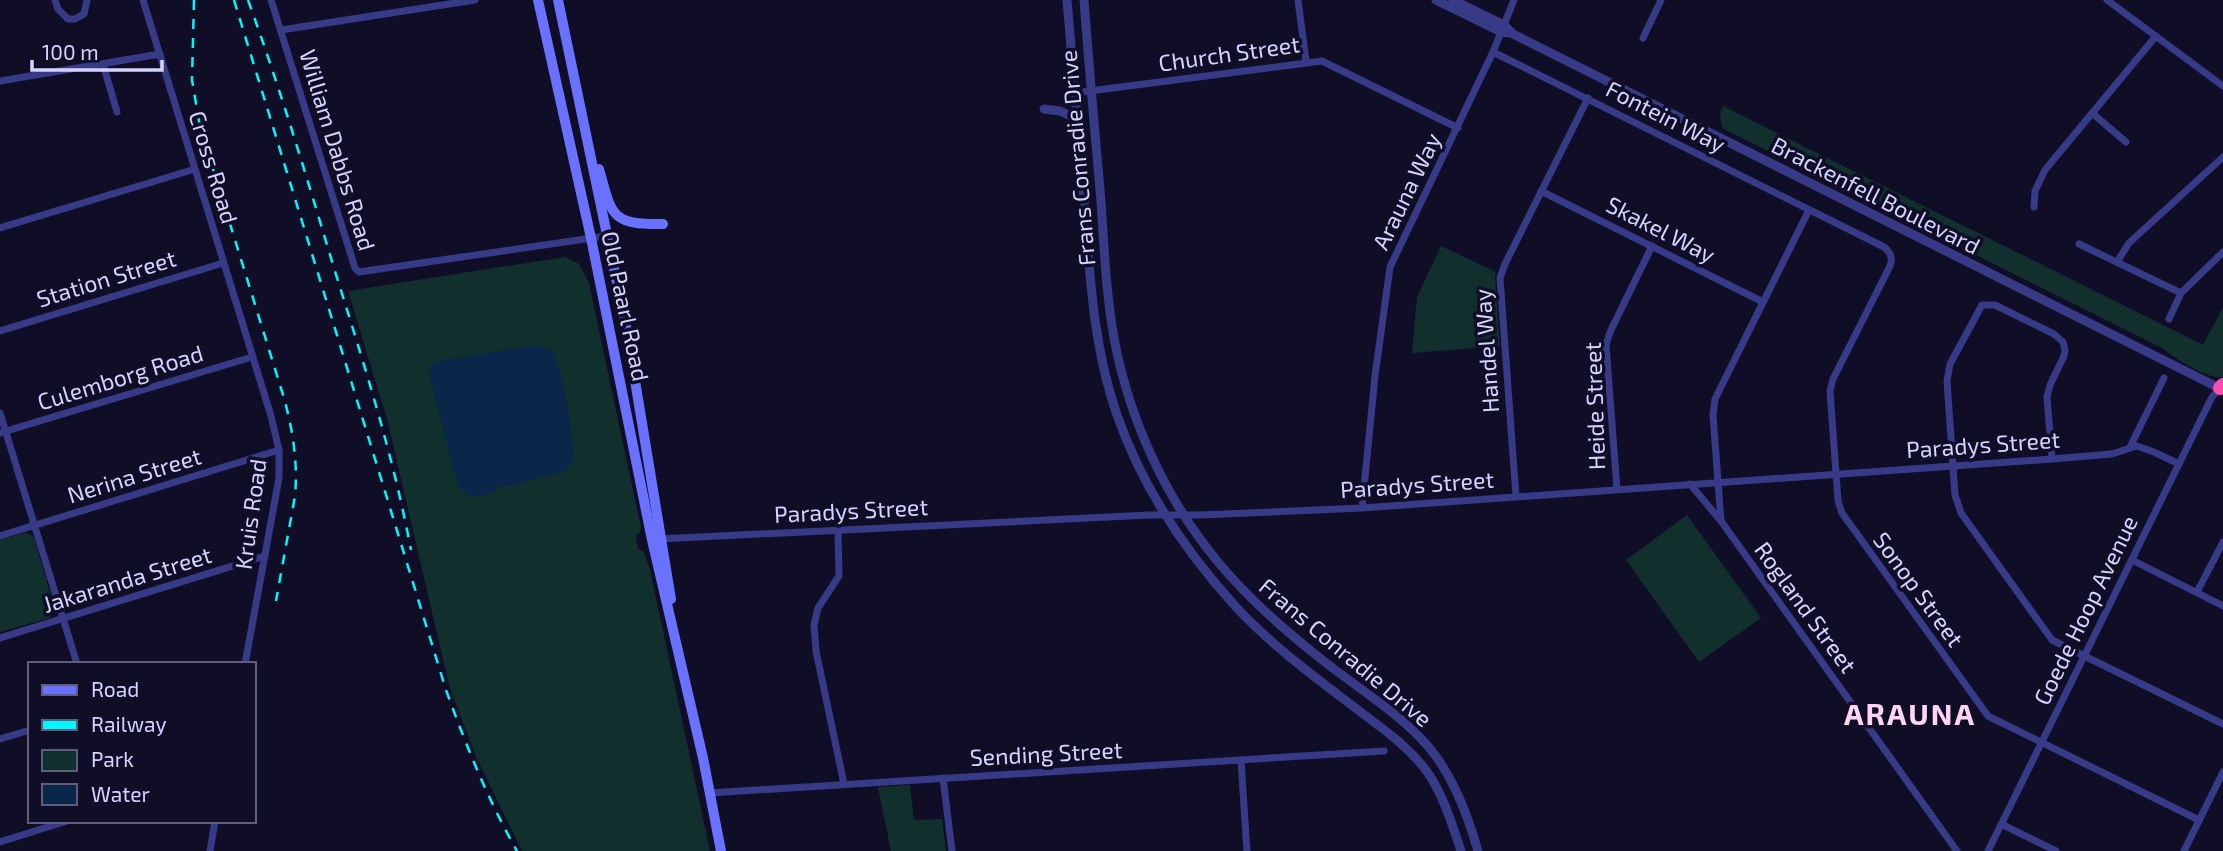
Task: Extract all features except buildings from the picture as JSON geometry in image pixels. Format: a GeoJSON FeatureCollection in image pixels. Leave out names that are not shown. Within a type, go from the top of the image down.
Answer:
{"type":"FeatureCollection","features":[{"type":"Feature","properties":{"kind":"main road","name":"Old Paarl Road"},"geometry":{"type":"LineString","coordinates":[[538,0],[671,598],[672,620],[720,851]]}},
{"type":"Feature","properties":{"kind":"main road","name":"Old Paarl Road"},"geometry":{"type":"LineString","coordinates":[[558,0],[626,326],[657,540]]}},
{"type":"Feature","properties":{"kind":"main road"},"geometry":{"type":"LineString","coordinates":[[586,137],[597,161],[611,211],[633,223],[663,223]]}},
{"type":"Feature","properties":{"kind":"street"},"geometry":{"type":"LineString","coordinates":[[55,0],[58,9],[68,19],[75,19],[84,14],[87,0]]}},
{"type":"Feature","properties":{"kind":"street","name":"Cross Road"},"geometry":{"type":"LineString","coordinates":[[143,0],[223,263]]}},
{"type":"Feature","properties":{"kind":"street","name":"William Dabbs Road"},"geometry":{"type":"LineString","coordinates":[[271,0],[355,268],[359,272],[606,236]]}},
{"type":"Feature","properties":{"kind":"street"},"geometry":{"type":"LineString","coordinates":[[281,30],[475,0]]}},
{"type":"Feature","properties":{"kind":"street","name":"Frans Conradie Drive"},"geometry":{"type":"LineString","coordinates":[[1067,0],[1090,282],[1100,351],[1117,414],[1129,446],[1165,515],[1192,555],[1237,608],[1289,656],[1387,731],[1420,763],[1440,794],[1461,851]]}},
{"type":"Feature","properties":{"kind":"street","name":"Frans Conradie Drive"},"geometry":{"type":"LineString","coordinates":[[1084,0],[1105,263],[1114,338],[1139,426],[1153,458],[1183,514],[1216,559],[1254,602],[1317,656],[1405,724],[1434,755],[1460,797],[1478,851]]}},
{"type":"Feature","properties":{"kind":"street"},"geometry":{"type":"LineString","coordinates":[[1298,0],[1306,61]]}},
{"type":"Feature","properties":{"kind":"street","name":"Brackenfell Boulevard"},"geometry":{"type":"LineString","coordinates":[[1436,0],[1502,28]]}},
{"type":"Feature","properties":{"kind":"street","name":"Brackenfell Boulevard"},"geometry":{"type":"LineString","coordinates":[[1453,0],[1513,34],[2222,388]]}},
{"type":"Feature","properties":{"kind":"street","name":"Arauna Way"},"geometry":{"type":"LineString","coordinates":[[1362,508],[1388,274],[1393,258],[1493,52],[1514,0]]}},
{"type":"Feature","properties":{"kind":"street"},"geometry":{"type":"LineString","coordinates":[[1643,38],[1661,0]]}},
{"type":"Feature","properties":{"kind":"street"},"geometry":{"type":"LineString","coordinates":[[2107,0],[2223,86]]}},
{"type":"Feature","properties":{"kind":"street"},"geometry":{"type":"LineString","coordinates":[[2117,7],[2123,0]]}},
{"type":"Feature","properties":{"kind":"street"},"geometry":{"type":"LineString","coordinates":[[2034,207],[2035,191],[2042,176],[2156,36]]}},
{"type":"Feature","properties":{"kind":"street","name":"Fontein Way"},"geometry":{"type":"LineString","coordinates":[[1493,52],[1884,247],[1892,257]]}},
{"type":"Feature","properties":{"kind":"street"},"geometry":{"type":"LineString","coordinates":[[0,81],[160,54]]}},
{"type":"Feature","properties":{"kind":"street","name":"Church Street"},"geometry":{"type":"LineString","coordinates":[[1074,93],[1322,61],[1458,128]]}},
{"type":"Feature","properties":{"kind":"street"},"geometry":{"type":"LineString","coordinates":[[103,64],[117,112]]}},
{"type":"Feature","properties":{"kind":"street","name":"Handel Way"},"geometry":{"type":"LineString","coordinates":[[1516,496],[1499,288],[1505,264],[1588,98]]}},
{"type":"Feature","properties":{"kind":"street"},"geometry":{"type":"LineString","coordinates":[[1044,109],[1060,111],[1077,119]]}},
{"type":"Feature","properties":{"kind":"street"},"geometry":{"type":"LineString","coordinates":[[2092,113],[2126,142]]}},
{"type":"Feature","properties":{"kind":"street"},"geometry":{"type":"LineString","coordinates":[[2118,262],[2129,243],[2223,157]]}},
{"type":"Feature","properties":{"kind":"street"},"geometry":{"type":"LineString","coordinates":[[0,228],[195,169]]}},
{"type":"Feature","properties":{"kind":"street","name":"Skakel Way"},"geometry":{"type":"LineString","coordinates":[[1541,191],[1762,302]]}},
{"type":"Feature","properties":{"kind":"street"},"geometry":{"type":"LineString","coordinates":[[1721,521],[1713,408],[1762,302],[1809,210]]}},
{"type":"Feature","properties":{"kind":"street"},"geometry":{"type":"LineString","coordinates":[[2079,244],[2181,293]]}},
{"type":"Feature","properties":{"kind":"street","name":"Heide Street"},"geometry":{"type":"LineString","coordinates":[[1616,489],[1606,345],[1652,246]]}},
{"type":"Feature","properties":{"kind":"street"},"geometry":{"type":"LineString","coordinates":[[2169,319],[2181,293],[2223,252]]}},
{"type":"Feature","properties":{"kind":"street","name":"Sonop Street"},"geometry":{"type":"LineString","coordinates":[[1892,257],[1831,386],[1835,474],[1842,513],[1980,708],[1995,720],[2199,820]]}},
{"type":"Feature","properties":{"kind":"street","name":"Station Street"},"geometry":{"type":"LineString","coordinates":[[0,331],[223,263]]}},
{"type":"Feature","properties":{"kind":"street","name":"Kruis Road"},"geometry":{"type":"LineString","coordinates":[[223,263],[279,450],[279,478],[245,662]]}},
{"type":"Feature","properties":{"kind":"street"},"geometry":{"type":"LineString","coordinates":[[2052,459],[2047,397],[2064,356],[2063,342],[2054,334],[1990,304],[1982,305],[1948,373],[1947,393],[1957,505],[1966,522],[2047,635],[2060,645],[2223,724]]}},
{"type":"Feature","properties":{"kind":"street","name":"Culemborg Road"},"geometry":{"type":"LineString","coordinates":[[3,433],[252,357]]}},
{"type":"Feature","properties":{"kind":"street"},"geometry":{"type":"LineString","coordinates":[[2130,447],[2164,378]]}},
{"type":"Feature","properties":{"kind":"street","name":"Goede Hoop Avenue"},"geometry":{"type":"LineString","coordinates":[[1988,851],[2212,397],[2222,388]]}},
{"type":"Feature","properties":{"kind":"street"},"geometry":{"type":"LineString","coordinates":[[0,413],[3,433],[76,662]]}},
{"type":"Feature","properties":{"kind":"street","name":"Paradys Street"},"geometry":{"type":"LineString","coordinates":[[657,540],[1183,514],[1362,508],[2052,459],[2112,454],[2137,446],[2179,464]]}},
{"type":"Feature","properties":{"kind":"street","name":"Nerina Street"},"geometry":{"type":"LineString","coordinates":[[0,536],[279,450]]}},
{"type":"Feature","properties":{"kind":"street","name":"Rogland Street"},"geometry":{"type":"LineString","coordinates":[[1690,484],[1721,521],[1957,851]]}},
{"type":"Feature","properties":{"kind":"street"},"geometry":{"type":"LineString","coordinates":[[838,530],[838,576],[818,608],[814,625],[816,651],[844,785]]}},
{"type":"Feature","properties":{"kind":"street"},"geometry":{"type":"LineString","coordinates":[[2197,592],[2223,541]]}},
{"type":"Feature","properties":{"kind":"street","name":"Jakaranda Street"},"geometry":{"type":"LineString","coordinates":[[0,638],[265,556]]}},
{"type":"Feature","properties":{"kind":"street"},"geometry":{"type":"LineString","coordinates":[[2132,560],[2223,606]]}},
{"type":"Feature","properties":{"kind":"street"},"geometry":{"type":"LineString","coordinates":[[0,739],[28,731]]}},
{"type":"Feature","properties":{"kind":"street","name":"Sending Street"},"geometry":{"type":"LineString","coordinates":[[709,793],[1384,751]]}},
{"type":"Feature","properties":{"kind":"street"},"geometry":{"type":"LineString","coordinates":[[1241,761],[1247,851]]}},
{"type":"Feature","properties":{"kind":"street"},"geometry":{"type":"LineString","coordinates":[[2184,851],[2223,772]]}},
{"type":"Feature","properties":{"kind":"street"},"geometry":{"type":"LineString","coordinates":[[943,778],[952,851]]}},
{"type":"Feature","properties":{"kind":"street"},"geometry":{"type":"LineString","coordinates":[[0,842],[61,823]]}},
{"type":"Feature","properties":{"kind":"street"},"geometry":{"type":"LineString","coordinates":[[209,851],[215,823]]}},
{"type":"Feature","properties":{"kind":"street"},"geometry":{"type":"LineString","coordinates":[[2001,824],[2056,851]]}},
{"type":"Feature","properties":{"kind":"green space"},"geometry":{"type":"Polygon","coordinates":[[[1723,106],[2203,345],[2223,307],[2223,377],[2208,375],[2160,347],[1722,128],[1720,115],[1723,106]]]}},
{"type":"Feature","properties":{"kind":"green space"},"geometry":{"type":"Polygon","coordinates":[[[1441,246],[1496,272],[1500,346],[1412,353],[1417,297],[1441,246]]]}},
{"type":"Feature","properties":{"kind":"green space"},"geometry":{"type":"Polygon","coordinates":[[[565,257],[579,264],[589,283],[641,528],[636,535],[638,549],[644,552],[650,570],[710,851],[522,851],[476,757],[449,685],[387,419],[348,291],[565,257]]]}},
{"type":"Feature","properties":{"kind":"green space"},"geometry":{"type":"Polygon","coordinates":[[[1687,515],[1761,618],[1699,662],[1626,560],[1687,515]]]}},
{"type":"Feature","properties":{"kind":"green space"},"geometry":{"type":"Polygon","coordinates":[[[24,533],[34,538],[55,609],[49,618],[0,632],[0,540],[24,533]]]}},
{"type":"Feature","properties":{"kind":"green space"},"geometry":{"type":"Polygon","coordinates":[[[910,785],[914,820],[942,819],[946,851],[891,851],[878,787],[910,785]]]}},
{"type":"Feature","properties":{"kind":"water"},"geometry":{"type":"Polygon","coordinates":[[[536,345],[550,350],[559,370],[573,443],[571,465],[563,472],[508,486],[502,485],[485,496],[469,495],[458,486],[429,368],[438,361],[536,345]]]}},
{"type":"Feature","properties":{"kind":"railway"},"geometry":{"type":"LineString","coordinates":[[194,0],[192,80],[200,127],[284,398],[294,447],[295,496],[276,601]]}},
{"type":"Feature","properties":{"kind":"railway"},"geometry":{"type":"LineString","coordinates":[[234,0],[446,690],[478,772],[517,851]]}},
{"type":"Feature","properties":{"kind":"railway"},"geometry":{"type":"LineString","coordinates":[[248,0],[293,133],[366,373],[386,443],[411,550]]}},
{"type":"Feature","properties":{"kind":"district","name":"ARAUNA"},"geometry":{"type":"Point","coordinates":[1910,713]}}]}
